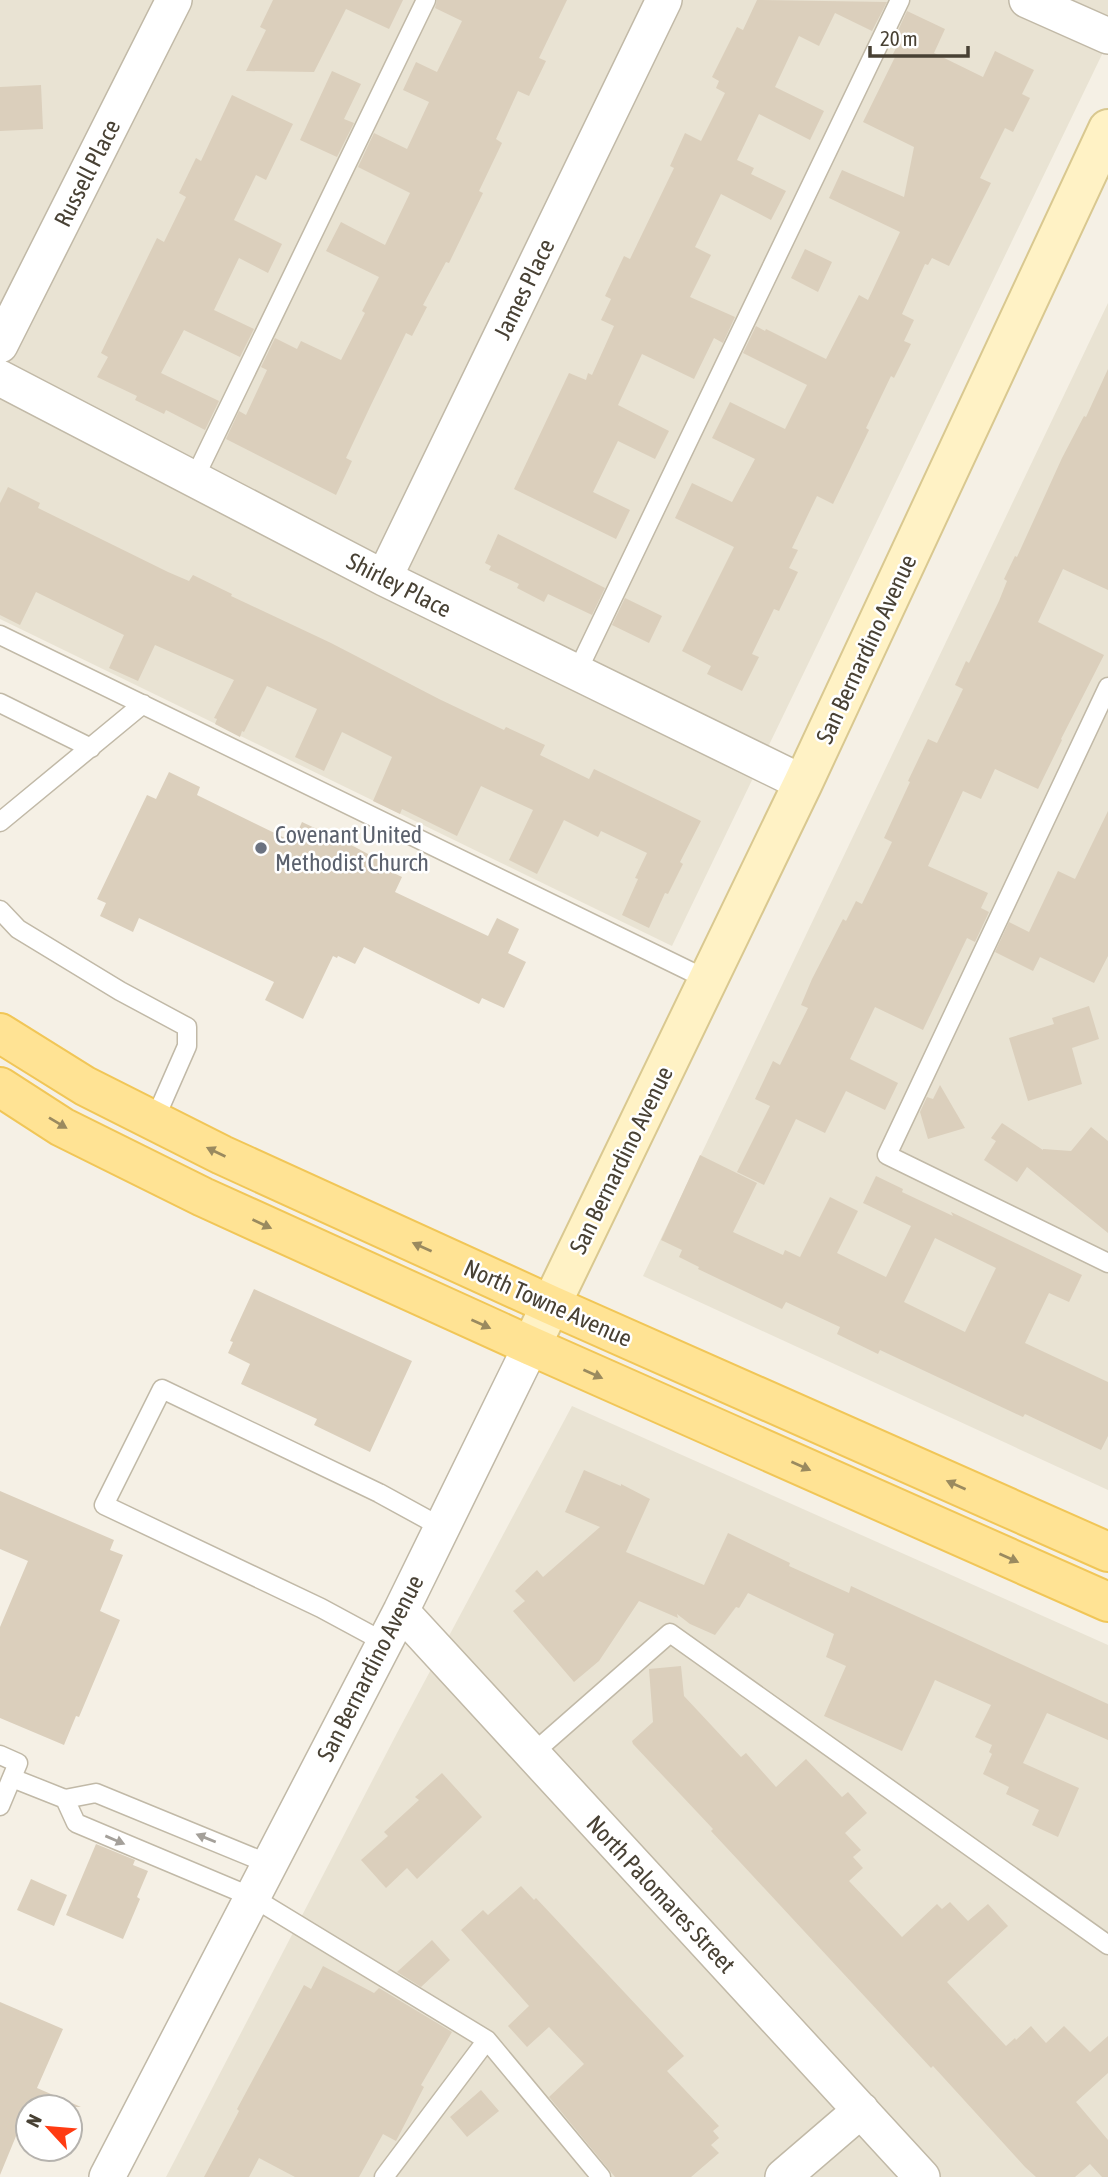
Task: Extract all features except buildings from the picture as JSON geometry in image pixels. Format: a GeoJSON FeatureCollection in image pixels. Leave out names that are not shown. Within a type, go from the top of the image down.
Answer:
{"type":"FeatureCollection","features":[{"type":"Feature","properties":{"kind":"main road","name":"San Bernardino Avenue"},"geometry":{"type":"LineString","coordinates":[[531,1346],[803,783],[1108,130]]}},
{"type":"Feature","properties":{"kind":"main road","name":"North Towne Avenue"},"geometry":{"type":"LineString","coordinates":[[0,1033],[85,1086],[222,1156],[551,1306],[1108,1552]]}},
{"type":"Feature","properties":{"kind":"main road","name":"North Towne Avenue"},"geometry":{"type":"LineString","coordinates":[[0,1087],[62,1127],[203,1197],[1108,1602]]}},
{"type":"Feature","properties":{"kind":"street","name":"Russell Place"},"geometry":{"type":"LineString","coordinates":[[0,345],[174,0]]}},
{"type":"Feature","properties":{"kind":"street","name":"James Place"},"geometry":{"type":"LineString","coordinates":[[384,578],[664,0]]}},
{"type":"Feature","properties":{"kind":"street"},"geometry":{"type":"LineString","coordinates":[[1027,0],[1108,36]]}},
{"type":"Feature","properties":{"kind":"street","name":"Shirley Place"},"geometry":{"type":"LineString","coordinates":[[0,378],[384,578],[803,783]]}},
{"type":"Feature","properties":{"kind":"street","name":"San Bernardino Avenue"},"geometry":{"type":"LineString","coordinates":[[107,2177],[401,1611],[531,1346]]}},
{"type":"Feature","properties":{"kind":"street","name":"North Palomares Street"},"geometry":{"type":"LineString","coordinates":[[401,1611],[922,2177]]}},
{"type":"Feature","properties":{"kind":"street"},"geometry":{"type":"LineString","coordinates":[[783,2177],[861,2110]]}},
{"type":"Feature","properties":{"kind":"lane"},"geometry":{"type":"LineString","coordinates":[[194,480],[426,0]]}},
{"type":"Feature","properties":{"kind":"lane"},"geometry":{"type":"LineString","coordinates":[[577,672],[900,0]]}},
{"type":"Feature","properties":{"kind":"lane"},"geometry":{"type":"LineString","coordinates":[[0,635],[708,980]]}},
{"type":"Feature","properties":{"kind":"lane"},"geometry":{"type":"LineString","coordinates":[[1108,687],[887,1155],[1108,1263]]}},
{"type":"Feature","properties":{"kind":"lane"},"geometry":{"type":"LineString","coordinates":[[0,703],[91,748]]}},
{"type":"Feature","properties":{"kind":"lane"},"geometry":{"type":"LineString","coordinates":[[0,822],[143,705]]}},
{"type":"Feature","properties":{"kind":"lane"},"geometry":{"type":"LineString","coordinates":[[0,911],[18,929],[120,991],[187,1027],[187,1046],[154,1121]]}},
{"type":"Feature","properties":{"kind":"lane"},"geometry":{"type":"LineString","coordinates":[[384,1642],[321,1608],[104,1506],[162,1390],[379,1493],[441,1527]]}},
{"type":"Feature","properties":{"kind":"lane"},"geometry":{"type":"LineString","coordinates":[[532,1754],[670,1633],[1108,1945]]}},
{"type":"Feature","properties":{"kind":"lane"},"geometry":{"type":"LineString","coordinates":[[0,1755],[18,1763],[0,1806]]}},
{"type":"Feature","properties":{"kind":"lane"},"geometry":{"type":"LineString","coordinates":[[12,1778],[65,1799],[96,1793],[270,1864]]}},
{"type":"Feature","properties":{"kind":"lane"},"geometry":{"type":"LineString","coordinates":[[65,1799],[76,1824],[252,1897],[487,2040],[601,2177]]}},
{"type":"Feature","properties":{"kind":"lane"},"geometry":{"type":"LineString","coordinates":[[384,2177],[487,2040]]}},
{"type":"Feature","properties":{"kind":"shaded area"},"geometry":{"type":"Polygon","coordinates":[[[0,0],[1108,0],[1108,42],[672,946],[0,619],[0,0]]]}},
{"type":"Feature","properties":{"kind":"shaded area"},"geometry":{"type":"Polygon","coordinates":[[[1108,303],[1108,1490],[643,1276],[1108,303]]]}},
{"type":"Feature","properties":{"kind":"shaded area"},"geometry":{"type":"Polygon","coordinates":[[[572,1406],[1108,1645],[1108,2177],[166,2177],[397,1733],[572,1406]]]}},
{"type":"Feature","properties":{"kind":"place","name":"Covenant United Methodist Church"},"geometry":{"type":"Point","coordinates":[261,848]}}]}
